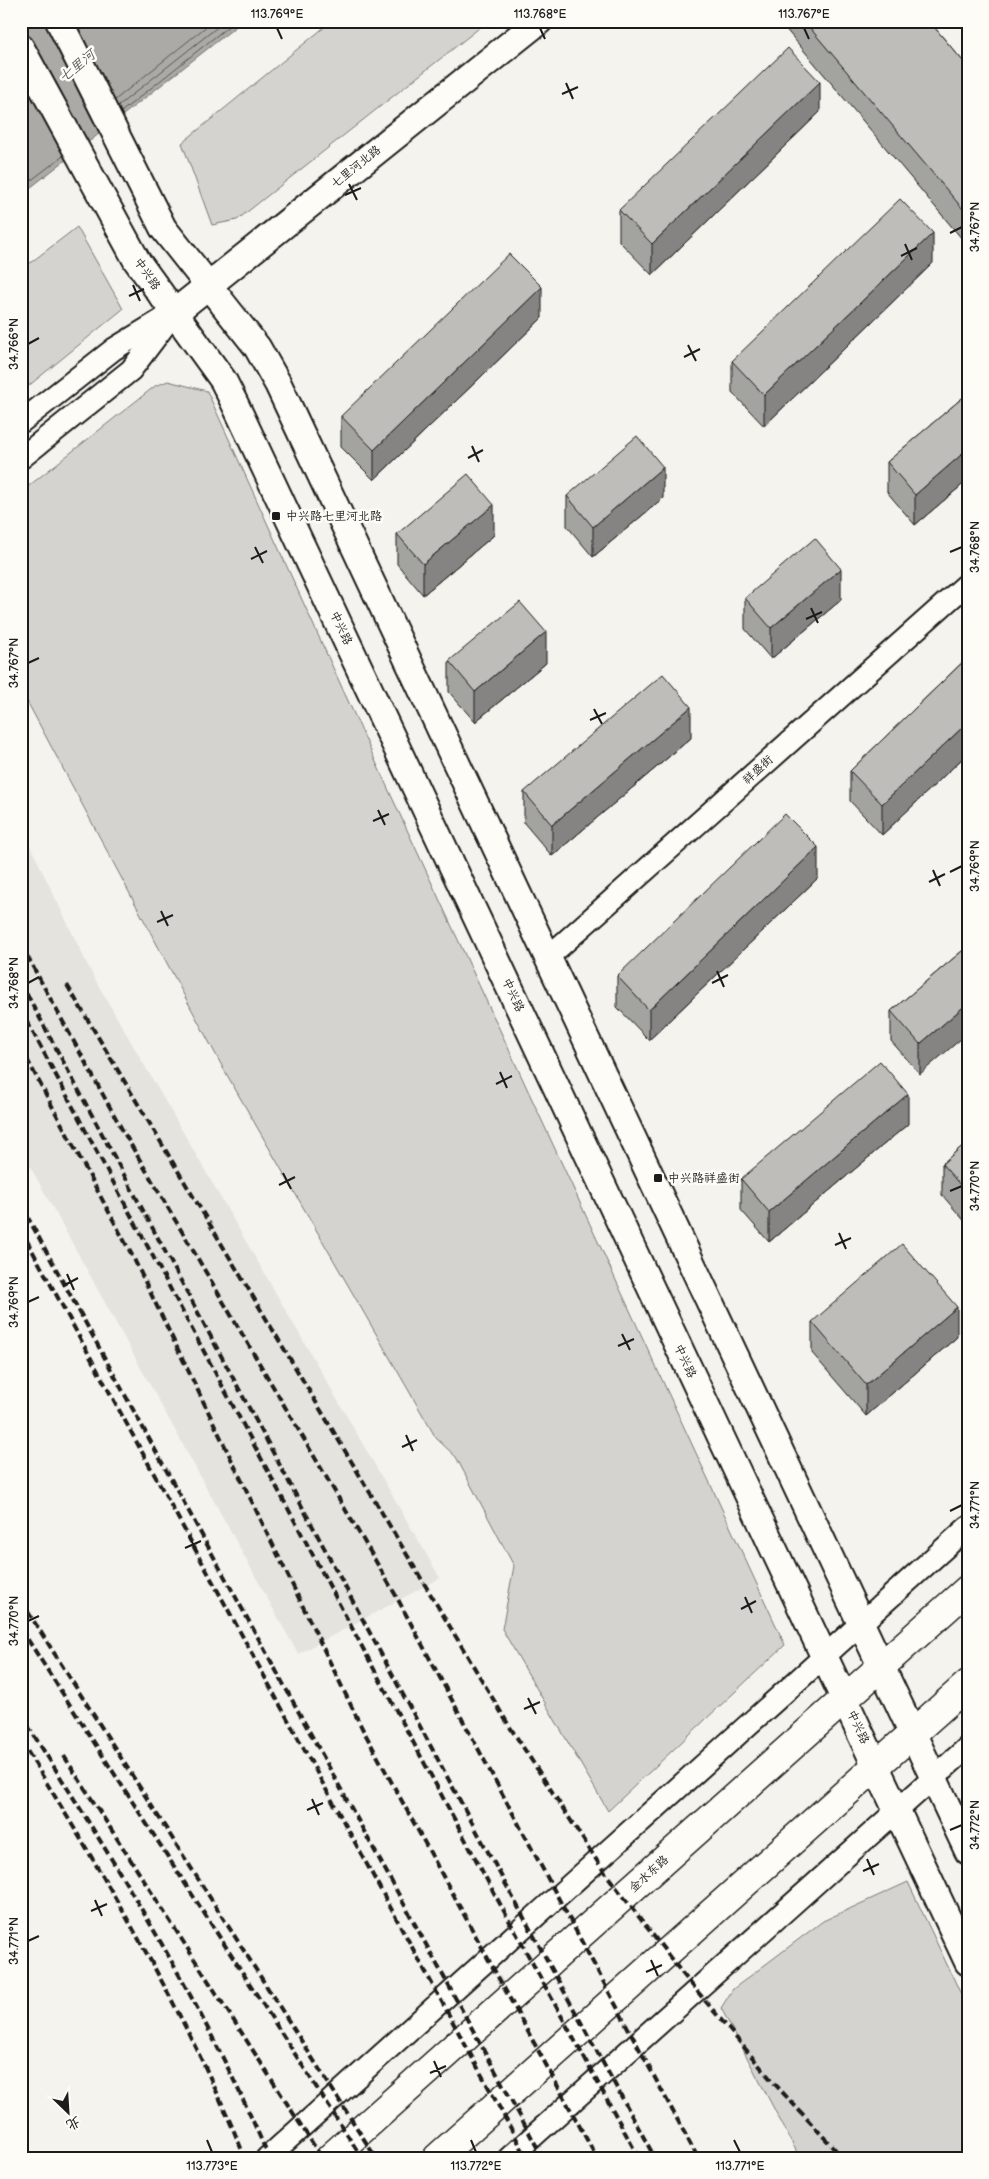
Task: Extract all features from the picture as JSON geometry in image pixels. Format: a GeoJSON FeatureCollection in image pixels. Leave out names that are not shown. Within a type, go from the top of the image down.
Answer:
{"type":"FeatureCollection","features":[{"type":"Feature","properties":{"kind":"main road","name":"金水东路"},"geometry":{"type":"LineString","coordinates":[[330,2158],[968,1589]]}},
{"type":"Feature","properties":{"kind":"main road"},"geometry":{"type":"LineString","coordinates":[[437,2158],[968,1684]]}},
{"type":"Feature","properties":{"kind":"street"},"geometry":{"type":"LineString","coordinates":[[59,21],[163,228],[257,347],[278,384],[968,1850]]}},
{"type":"Feature","properties":{"kind":"street","name":"七里河北路"},"geometry":{"type":"LineString","coordinates":[[174,313],[539,21]]}},
{"type":"Feature","properties":{"kind":"street","name":"中兴路"},"geometry":{"type":"LineString","coordinates":[[21,48],[137,262],[223,380],[235,404],[968,1962]]}},
{"type":"Feature","properties":{"kind":"street"},"geometry":{"type":"LineString","coordinates":[[21,422],[114,349],[174,313]]}},
{"type":"Feature","properties":{"kind":"street"},"geometry":{"type":"LineString","coordinates":[[21,458],[132,370],[174,313]]}},
{"type":"Feature","properties":{"kind":"street","name":"祥盛街"},"geometry":{"type":"LineString","coordinates":[[548,958],[968,582]]}},
{"type":"Feature","properties":{"kind":"street"},"geometry":{"type":"LineString","coordinates":[[267,2158],[860,1622],[968,1527]]}},
{"type":"Feature","properties":{"kind":"street"},"geometry":{"type":"LineString","coordinates":[[509,2158],[968,1747]]}},
{"type":"Feature","properties":{"kind":"shaded area"},"geometry":{"type":"Polygon","coordinates":[[[332,21],[488,21],[237,220],[212,225],[182,143],[332,21]]]}},
{"type":"Feature","properties":{"kind":"shaded area"},"geometry":{"type":"Polygon","coordinates":[[[77,227],[123,309],[21,392],[21,270],[77,227]]]}},
{"type":"Feature","properties":{"kind":"shaded area"},"geometry":{"type":"Polygon","coordinates":[[[168,381],[207,391],[390,793],[785,1645],[608,1811],[502,1629],[514,1566],[456,1457],[436,1438],[223,1068],[21,690],[21,492],[155,386],[168,381]]]}},
{"type":"Feature","properties":{"kind":"shaded area"},"geometry":{"type":"Polygon","coordinates":[[[21,827],[93,976],[440,1578],[298,1654],[21,1150],[21,827]]]}},
{"type":"Feature","properties":{"kind":"shaded area"},"geometry":{"type":"Polygon","coordinates":[[[908,1882],[968,2009],[968,2158],[800,2158],[721,2008],[733,1989],[823,1921],[908,1882]]]}},
{"type":"Feature","properties":{"kind":"water","name":"七里河"},"geometry":{"type":"Polygon","coordinates":[[[21,21],[243,21],[21,195],[21,21]]]}},
{"type":"Feature","properties":{"kind":"building"},"geometry":{"type":"Polygon","coordinates":[[[804,21],[929,21],[968,67],[968,215],[804,21]]]}},
{"type":"Feature","properties":{"kind":"building"},"geometry":{"type":"Polygon","coordinates":[[[788,48],[820,82],[652,244],[619,210],[788,48]]]}},
{"type":"Feature","properties":{"kind":"building"},"geometry":{"type":"Polygon","coordinates":[[[900,199],[933,233],[764,395],[732,361],[900,199]]]}},
{"type":"Feature","properties":{"kind":"building"},"geometry":{"type":"Polygon","coordinates":[[[509,254],[542,287],[374,450],[341,416],[509,254]]]}},
{"type":"Feature","properties":{"kind":"building"},"geometry":{"type":"Polygon","coordinates":[[[968,393],[968,449],[915,495],[887,462],[968,393]]]}},
{"type":"Feature","properties":{"kind":"building"},"geometry":{"type":"Polygon","coordinates":[[[637,436],[663,467],[593,527],[567,496],[637,436]]]}},
{"type":"Feature","properties":{"kind":"building"},"geometry":{"type":"Polygon","coordinates":[[[468,474],[494,505],[423,564],[397,534],[468,474]]]}},
{"type":"Feature","properties":{"kind":"building"},"geometry":{"type":"Polygon","coordinates":[[[815,538],[841,569],[771,628],[745,598],[815,538]]]}},
{"type":"Feature","properties":{"kind":"building"},"geometry":{"type":"Polygon","coordinates":[[[520,602],[546,632],[475,692],[449,661],[520,602]]]}},
{"type":"Feature","properties":{"kind":"building"},"geometry":{"type":"Polygon","coordinates":[[[968,657],[968,722],[882,804],[850,771],[968,657]]]}},
{"type":"Feature","properties":{"kind":"building"},"geometry":{"type":"Polygon","coordinates":[[[663,674],[691,707],[552,825],[524,792],[663,674]]]}},
{"type":"Feature","properties":{"kind":"building"},"geometry":{"type":"Polygon","coordinates":[[[785,814],[818,847],[649,1010],[617,976],[785,814]]]}},
{"type":"Feature","properties":{"kind":"building"},"geometry":{"type":"Polygon","coordinates":[[[968,946],[968,1003],[920,1044],[891,1011],[968,946]]]}},
{"type":"Feature","properties":{"kind":"building"},"geometry":{"type":"Polygon","coordinates":[[[880,1061],[908,1094],[769,1212],[741,1179],[880,1061]]]}},
{"type":"Feature","properties":{"kind":"building"},"geometry":{"type":"Polygon","coordinates":[[[968,1141],[968,1194],[942,1164],[968,1141]]]}},
{"type":"Feature","properties":{"kind":"building"},"geometry":{"type":"Polygon","coordinates":[[[902,1244],[957,1307],[866,1385],[812,1322],[902,1244]]]}},
{"type":"Feature","properties":{"kind":"railway"},"geometry":{"type":"LineString","coordinates":[[21,945],[124,1133],[395,1594],[698,2158]]}},
{"type":"Feature","properties":{"kind":"railway"},"geometry":{"type":"LineString","coordinates":[[21,983],[451,1784],[655,2158]]}},
{"type":"Feature","properties":{"kind":"railway"},"geometry":{"type":"LineString","coordinates":[[67,985],[508,1724],[603,1870],[682,1973],[773,2082],[843,2158]]}},
{"type":"Feature","properties":{"kind":"railway"},"geometry":{"type":"LineString","coordinates":[[21,1010],[487,1880],[639,2158]]}},
{"type":"Feature","properties":{"kind":"railway"},"geometry":{"type":"LineString","coordinates":[[21,1048],[133,1257],[362,1728],[597,2158]]}},
{"type":"Feature","properties":{"kind":"railway"},"geometry":{"type":"LineString","coordinates":[[21,1205],[543,2158]]}},
{"type":"Feature","properties":{"kind":"railway"},"geometry":{"type":"LineString","coordinates":[[21,1230],[527,2158]]}},
{"type":"Feature","properties":{"kind":"railway"},"geometry":{"type":"LineString","coordinates":[[21,1601],[376,2158]]}},
{"type":"Feature","properties":{"kind":"railway"},"geometry":{"type":"LineString","coordinates":[[21,1629],[362,2158]]}},
{"type":"Feature","properties":{"kind":"railway"},"geometry":{"type":"LineString","coordinates":[[21,1715],[89,1822],[186,1987],[243,2100],[269,2158]]}},
{"type":"Feature","properties":{"kind":"railway"},"geometry":{"type":"LineString","coordinates":[[21,1741],[83,1842],[170,1997],[222,2103],[245,2158]]}},
{"type":"Feature","properties":{"kind":"railway"},"geometry":{"type":"LineString","coordinates":[[64,1756],[322,2158]]}},
{"type":"Feature","properties":{"kind":"place","name":"中兴路七里河北路"},"geometry":{"type":"Point","coordinates":[276,516]}},
{"type":"Feature","properties":{"kind":"place","name":"中兴路祥盛街"},"geometry":{"type":"Point","coordinates":[658,1178]}}]}
